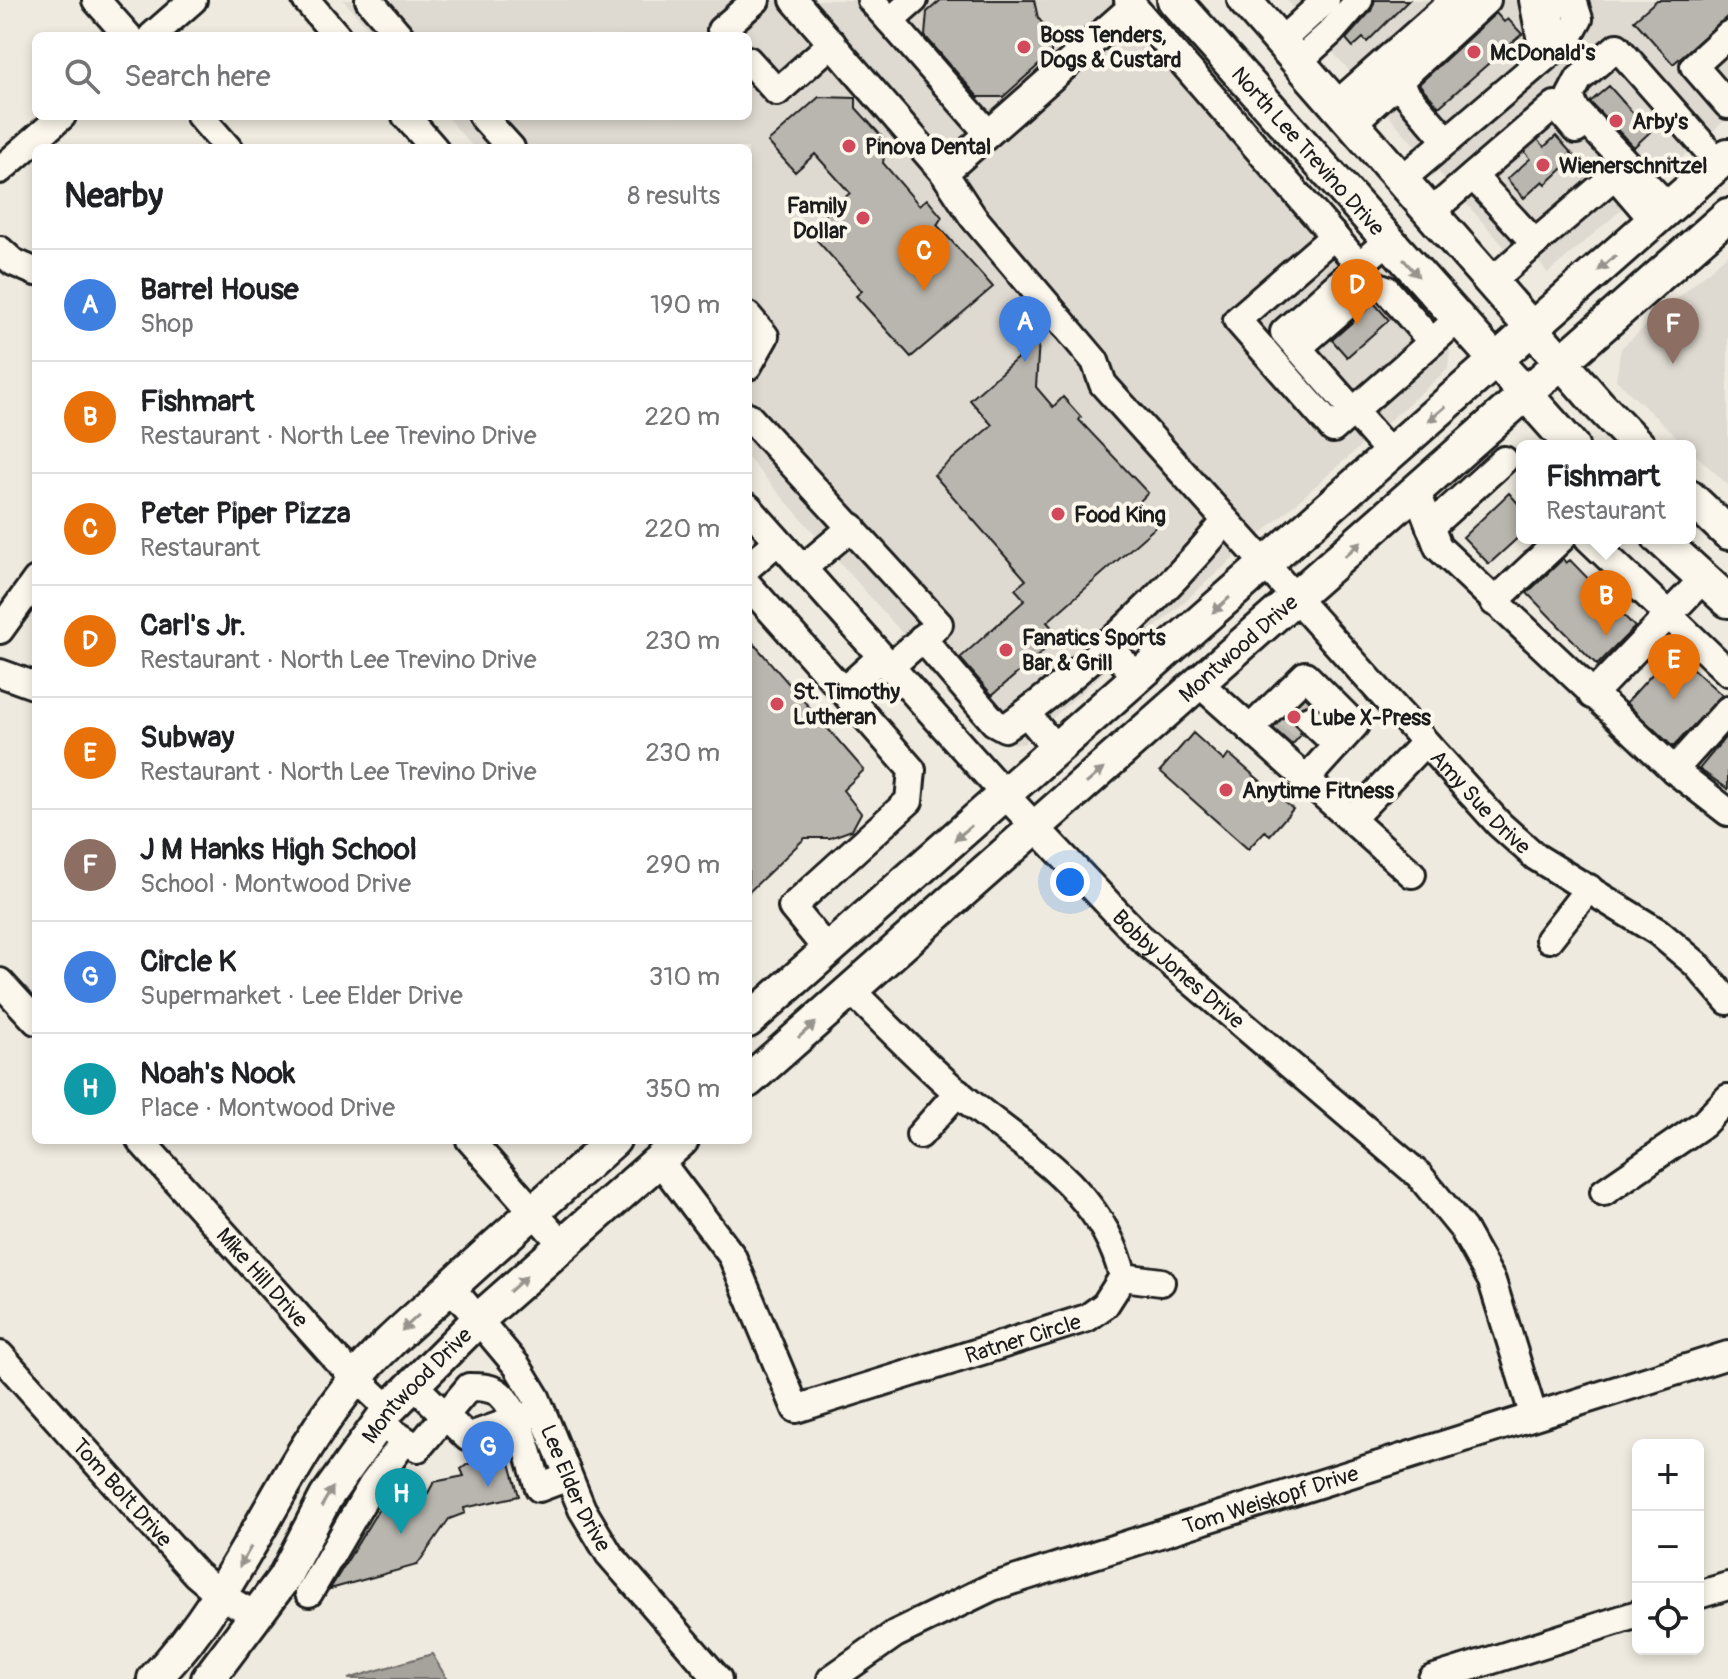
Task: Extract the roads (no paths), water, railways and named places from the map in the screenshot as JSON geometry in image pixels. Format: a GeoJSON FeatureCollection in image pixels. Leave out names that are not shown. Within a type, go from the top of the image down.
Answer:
{"type":"FeatureCollection","features":[{"type":"Feature","properties":{"kind":"main road","name":"North Lee Trevino Drive"},"geometry":{"type":"LineString","coordinates":[[1174,0],[1567,440]]}},
{"type":"Feature","properties":{"kind":"main road"},"geometry":{"type":"LineString","coordinates":[[1244,0],[1562,364],[1633,440]]}},
{"type":"Feature","properties":{"kind":"main road"},"geometry":{"type":"LineString","coordinates":[[1253,89],[1290,52]]}},
{"type":"Feature","properties":{"kind":"main road","name":"Montwood Drive"},"geometry":{"type":"LineString","coordinates":[[752,1018],[1724,159]]}},
{"type":"Feature","properties":{"kind":"main road","name":"Montwood Drive"},"geometry":{"type":"LineString","coordinates":[[752,1077],[1295,601],[1728,215]]}},
{"type":"Feature","properties":{"kind":"main road"},"geometry":{"type":"LineString","coordinates":[[1696,503],[1728,533]]}},
{"type":"Feature","properties":{"kind":"main road"},"geometry":{"type":"LineString","coordinates":[[1665,544],[1728,601]]}},
{"type":"Feature","properties":{"kind":"main road","name":"Montwood Drive"},"geometry":{"type":"LineString","coordinates":[[154,1679],[186,1645],[222,1596],[311,1441],[356,1377],[450,1286],[610,1144]]}},
{"type":"Feature","properties":{"kind":"main road","name":"Montwood Drive"},"geometry":{"type":"LineString","coordinates":[[208,1679],[257,1616],[310,1561],[326,1497],[383,1416],[479,1319],[670,1150]]}},
{"type":"Feature","properties":{"kind":"street"},"geometry":{"type":"LineString","coordinates":[[96,0],[124,32]]}},
{"type":"Feature","properties":{"kind":"street"},"geometry":{"type":"LineString","coordinates":[[157,32],[193,0]]}},
{"type":"Feature","properties":{"kind":"street"},"geometry":{"type":"LineString","coordinates":[[306,0],[334,32]]}},
{"type":"Feature","properties":{"kind":"street"},"geometry":{"type":"LineString","coordinates":[[369,0],[397,32]]}},
{"type":"Feature","properties":{"kind":"street"},"geometry":{"type":"LineString","coordinates":[[723,32],[721,30],[756,0]]}},
{"type":"Feature","properties":{"kind":"street","name":"Amy Sue Drive"},"geometry":{"type":"LineString","coordinates":[[794,0],[944,173],[973,217],[1095,361],[1103,384],[1295,601],[1499,824],[1536,857],[1658,932],[1696,964],[1728,1001]]}},
{"type":"Feature","properties":{"kind":"street"},"geometry":{"type":"LineString","coordinates":[[871,0],[988,133]]}},
{"type":"Feature","properties":{"kind":"street"},"geometry":{"type":"LineString","coordinates":[[890,21],[914,0]]}},
{"type":"Feature","properties":{"kind":"street"},"geometry":{"type":"LineString","coordinates":[[1290,52],[1326,0]]}},
{"type":"Feature","properties":{"kind":"street"},"geometry":{"type":"LineString","coordinates":[[1290,52],[1331,32],[1359,0]]}},
{"type":"Feature","properties":{"kind":"street"},"geometry":{"type":"LineString","coordinates":[[1344,114],[1397,83],[1487,0]]}},
{"type":"Feature","properties":{"kind":"street"},"geometry":{"type":"LineString","coordinates":[[1533,0],[1541,41]]}},
{"type":"Feature","properties":{"kind":"street"},"geometry":{"type":"LineString","coordinates":[[1529,71],[1554,0]]}},
{"type":"Feature","properties":{"kind":"street"},"geometry":{"type":"LineString","coordinates":[[1401,180],[1569,37],[1579,19],[1573,0]]}},
{"type":"Feature","properties":{"kind":"street"},"geometry":{"type":"LineString","coordinates":[[1344,114],[1453,2]]}},
{"type":"Feature","properties":{"kind":"street"},"geometry":{"type":"LineString","coordinates":[[944,173],[1131,3],[1359,265]]}},
{"type":"Feature","properties":{"kind":"street"},"geometry":{"type":"LineString","coordinates":[[1728,35],[1694,66],[1728,105]]}},
{"type":"Feature","properties":{"kind":"street"},"geometry":{"type":"LineString","coordinates":[[752,64],[777,92],[832,43]]}},
{"type":"Feature","properties":{"kind":"street"},"geometry":{"type":"LineString","coordinates":[[1661,214],[1575,109],[1570,96],[1579,79],[1617,47],[1724,159]]}},
{"type":"Feature","properties":{"kind":"street"},"geometry":{"type":"LineString","coordinates":[[1397,83],[1447,141]]}},
{"type":"Feature","properties":{"kind":"street"},"geometry":{"type":"LineString","coordinates":[[1235,123],[1253,89]]}},
{"type":"Feature","properties":{"kind":"street"},"geometry":{"type":"LineString","coordinates":[[1430,213],[1555,105],[1615,175],[1661,214]]}},
{"type":"Feature","properties":{"kind":"street"},"geometry":{"type":"LineString","coordinates":[[0,170],[57,120]]}},
{"type":"Feature","properties":{"kind":"street"},"geometry":{"type":"LineString","coordinates":[[204,120],[224,144]]}},
{"type":"Feature","properties":{"kind":"street"},"geometry":{"type":"LineString","coordinates":[[410,120],[430,144]]}},
{"type":"Feature","properties":{"kind":"street"},"geometry":{"type":"LineString","coordinates":[[486,120],[507,144]]}},
{"type":"Feature","properties":{"kind":"street"},"geometry":{"type":"LineString","coordinates":[[1479,170],[1495,170],[1513,164],[1559,129],[1577,131]]}},
{"type":"Feature","properties":{"kind":"street"},"geometry":{"type":"LineString","coordinates":[[1479,170],[1535,243]]}},
{"type":"Feature","properties":{"kind":"street"},"geometry":{"type":"LineString","coordinates":[[1491,282],[1615,175]]}},
{"type":"Feature","properties":{"kind":"street"},"geometry":{"type":"LineString","coordinates":[[1334,236],[1237,320],[1333,429],[1457,320]]}},
{"type":"Feature","properties":{"kind":"street"},"geometry":{"type":"LineString","coordinates":[[1387,241],[1284,332],[1391,454]]}},
{"type":"Feature","properties":{"kind":"street"},"geometry":{"type":"LineString","coordinates":[[0,250],[13,262],[32,270]]}},
{"type":"Feature","properties":{"kind":"street"},"geometry":{"type":"LineString","coordinates":[[1271,359],[1295,345],[1367,288],[1376,285],[1386,289],[1432,342]]}},
{"type":"Feature","properties":{"kind":"street"},"geometry":{"type":"LineString","coordinates":[[752,321],[765,336],[752,359]]}},
{"type":"Feature","properties":{"kind":"street"},"geometry":{"type":"LineString","coordinates":[[1301,391],[1321,374]]}},
{"type":"Feature","properties":{"kind":"street"},"geometry":{"type":"LineString","coordinates":[[752,420],[939,624],[843,691]]}},
{"type":"Feature","properties":{"kind":"street"},"geometry":{"type":"LineString","coordinates":[[1430,527],[1513,468],[1479,436]]}},
{"type":"Feature","properties":{"kind":"street"},"geometry":{"type":"LineString","coordinates":[[1417,492],[1438,547],[1674,770],[1728,812]]}},
{"type":"Feature","properties":{"kind":"street","name":"Bobby Jones Drive"},"geometry":{"type":"LineString","coordinates":[[752,512],[1006,796],[1159,955],[1350,1114],[1419,1175],[1440,1199],[1477,1250],[1492,1281],[1533,1414]]}},
{"type":"Feature","properties":{"kind":"street"},"geometry":{"type":"LineString","coordinates":[[922,638],[994,722],[1005,728],[1106,643],[1199,553],[1226,521]]}},
{"type":"Feature","properties":{"kind":"street"},"geometry":{"type":"LineString","coordinates":[[802,569],[852,527]]}},
{"type":"Feature","properties":{"kind":"street"},"geometry":{"type":"LineString","coordinates":[[752,564],[778,541]]}},
{"type":"Feature","properties":{"kind":"street"},"geometry":{"type":"LineString","coordinates":[[1494,602],[1556,544]]}},
{"type":"Feature","properties":{"kind":"street"},"geometry":{"type":"LineString","coordinates":[[1594,544],[1728,672]]}},
{"type":"Feature","properties":{"kind":"street"},"geometry":{"type":"LineString","coordinates":[[1592,695],[1703,579]]}},
{"type":"Feature","properties":{"kind":"street"},"geometry":{"type":"LineString","coordinates":[[0,630],[32,586]]}},
{"type":"Feature","properties":{"kind":"street"},"geometry":{"type":"LineString","coordinates":[[752,589],[912,770],[909,801],[792,907],[828,951]]}},
{"type":"Feature","properties":{"kind":"street"},"geometry":{"type":"LineString","coordinates":[[1106,643],[1138,678]]}},
{"type":"Feature","properties":{"kind":"street"},"geometry":{"type":"LineString","coordinates":[[0,673],[32,685]]}},
{"type":"Feature","properties":{"kind":"street"},"geometry":{"type":"LineString","coordinates":[[1250,729],[1294,706],[1305,675],[1355,725],[1306,779]]}},
{"type":"Feature","properties":{"kind":"street"},"geometry":{"type":"LineString","coordinates":[[1200,684],[1412,874]]}},
{"type":"Feature","properties":{"kind":"street"},"geometry":{"type":"LineString","coordinates":[[1294,706],[1337,745]]}},
{"type":"Feature","properties":{"kind":"street"},"geometry":{"type":"LineString","coordinates":[[1674,770],[1728,710]]}},
{"type":"Feature","properties":{"kind":"street"},"geometry":{"type":"LineString","coordinates":[[1026,713],[1057,750]]}},
{"type":"Feature","properties":{"kind":"street"},"geometry":{"type":"LineString","coordinates":[[1351,819],[1425,742]]}},
{"type":"Feature","properties":{"kind":"street"},"geometry":{"type":"LineString","coordinates":[[1549,939],[1589,888]]}},
{"type":"Feature","properties":{"kind":"street"},"geometry":{"type":"LineString","coordinates":[[0,982],[32,1017]]}},
{"type":"Feature","properties":{"kind":"street"},"geometry":{"type":"LineString","coordinates":[[851,990],[958,1092],[1086,1199],[1118,1253],[1123,1277],[1161,1282]]}},
{"type":"Feature","properties":{"kind":"street"},"geometry":{"type":"LineString","coordinates":[[920,1135],[958,1092]]}},
{"type":"Feature","properties":{"kind":"street"},"geometry":{"type":"LineString","coordinates":[[1604,1192],[1703,1124],[1728,1098]]}},
{"type":"Feature","properties":{"kind":"street","name":"Mike Hill Drive"},"geometry":{"type":"LineString","coordinates":[[144,1144],[356,1377],[404,1442]]}},
{"type":"Feature","properties":{"kind":"street"},"geometry":{"type":"LineString","coordinates":[[474,1144],[562,1244]]}},
{"type":"Feature","properties":{"kind":"street","name":"Ratner Circle"},"geometry":{"type":"LineString","coordinates":[[670,1150],[732,1256],[796,1409],[1087,1318],[1105,1305],[1123,1277]]}},
{"type":"Feature","properties":{"kind":"street","name":"Lee Elder Drive"},"geometry":{"type":"LineString","coordinates":[[450,1286],[517,1366],[543,1410],[582,1509],[609,1554],[718,1679]]}},
{"type":"Feature","properties":{"kind":"street","name":"Tom Bolt Drive"},"geometry":{"type":"LineString","coordinates":[[0,1355],[175,1552],[222,1596],[257,1616]]}},
{"type":"Feature","properties":{"kind":"street","name":"Tom Weiskopf Drive"},"geometry":{"type":"LineString","coordinates":[[831,1679],[895,1634],[992,1587],[1728,1355]]}},
{"type":"Feature","properties":{"kind":"street"},"geometry":{"type":"LineString","coordinates":[[413,1384],[467,1437],[543,1410]]}},
{"type":"Feature","properties":{"kind":"street"},"geometry":{"type":"LineString","coordinates":[[309,1593],[310,1561],[404,1442],[418,1448],[469,1387],[486,1388],[500,1395],[516,1420],[539,1488],[568,1477]]}},
{"type":"Feature","properties":{"kind":"street"},"geometry":{"type":"LineString","coordinates":[[1704,1593],[1728,1586]]}},
{"type":"Feature","properties":{"kind":"street"},"geometry":{"type":"LineString","coordinates":[[1432,1679],[1632,1616]]}},
{"type":"Feature","properties":{"kind":"tunnel"},"geometry":{"type":"LineString","coordinates":[[1526,153],[1539,142]]}},
{"type":"Feature","properties":{"kind":"tunnel"},"geometry":{"type":"LineString","coordinates":[[1299,693],[1317,710]]}},
{"type":"Feature","properties":{"kind":"tunnel"},"geometry":{"type":"LineString","coordinates":[[1282,711],[1303,727]]}},
{"type":"Feature","properties":{"kind":"place","name":"Boss Tenders, Dogs & Custard"},"geometry":{"type":"Point","coordinates":[1024,47]}},
{"type":"Feature","properties":{"kind":"place","name":"McDonald's"},"geometry":{"type":"Point","coordinates":[1474,52]}},
{"type":"Feature","properties":{"kind":"place","name":"Arby's"},"geometry":{"type":"Point","coordinates":[1616,121]}},
{"type":"Feature","properties":{"kind":"place","name":"Pinova Dental"},"geometry":{"type":"Point","coordinates":[849,146]}},
{"type":"Feature","properties":{"kind":"place","name":"Wienerschnitzel"},"geometry":{"type":"Point","coordinates":[1543,165]}},
{"type":"Feature","properties":{"kind":"place","name":"Family Dollar"},"geometry":{"type":"Point","coordinates":[863,218]}},
{"type":"Feature","properties":{"kind":"place","name":"Peter Piper Pizza"},"geometry":{"type":"Point","coordinates":[924,291]}},
{"type":"Feature","properties":{"kind":"place","name":"Carl's Jr."},"geometry":{"type":"Point","coordinates":[1357,325]}},
{"type":"Feature","properties":{"kind":"place","name":"Barrel House"},"geometry":{"type":"Point","coordinates":[1025,362]}},
{"type":"Feature","properties":{"kind":"place","name":"J M Hanks High School"},"geometry":{"type":"Point","coordinates":[1673,364]}},
{"type":"Feature","properties":{"kind":"place","name":"Food King"},"geometry":{"type":"Point","coordinates":[1058,514]}},
{"type":"Feature","properties":{"kind":"place","name":"Fishmart"},"geometry":{"type":"Point","coordinates":[1606,636]}},
{"type":"Feature","properties":{"kind":"place","name":"Fanatics Sports Bar & Grill"},"geometry":{"type":"Point","coordinates":[1006,650]}},
{"type":"Feature","properties":{"kind":"place","name":"Subway"},"geometry":{"type":"Point","coordinates":[1674,700]}},
{"type":"Feature","properties":{"kind":"place","name":"St. Timothy Lutheran"},"geometry":{"type":"Point","coordinates":[777,704]}},
{"type":"Feature","properties":{"kind":"place","name":"Lube X-Press"},"geometry":{"type":"Point","coordinates":[1294,717]}},
{"type":"Feature","properties":{"kind":"place","name":"Anytime Fitness"},"geometry":{"type":"Point","coordinates":[1226,790]}},
{"type":"Feature","properties":{"kind":"place","name":"Circle K"},"geometry":{"type":"Point","coordinates":[488,1487]}},
{"type":"Feature","properties":{"kind":"place","name":"Noah's Nook"},"geometry":{"type":"Point","coordinates":[401,1534]}}]}
